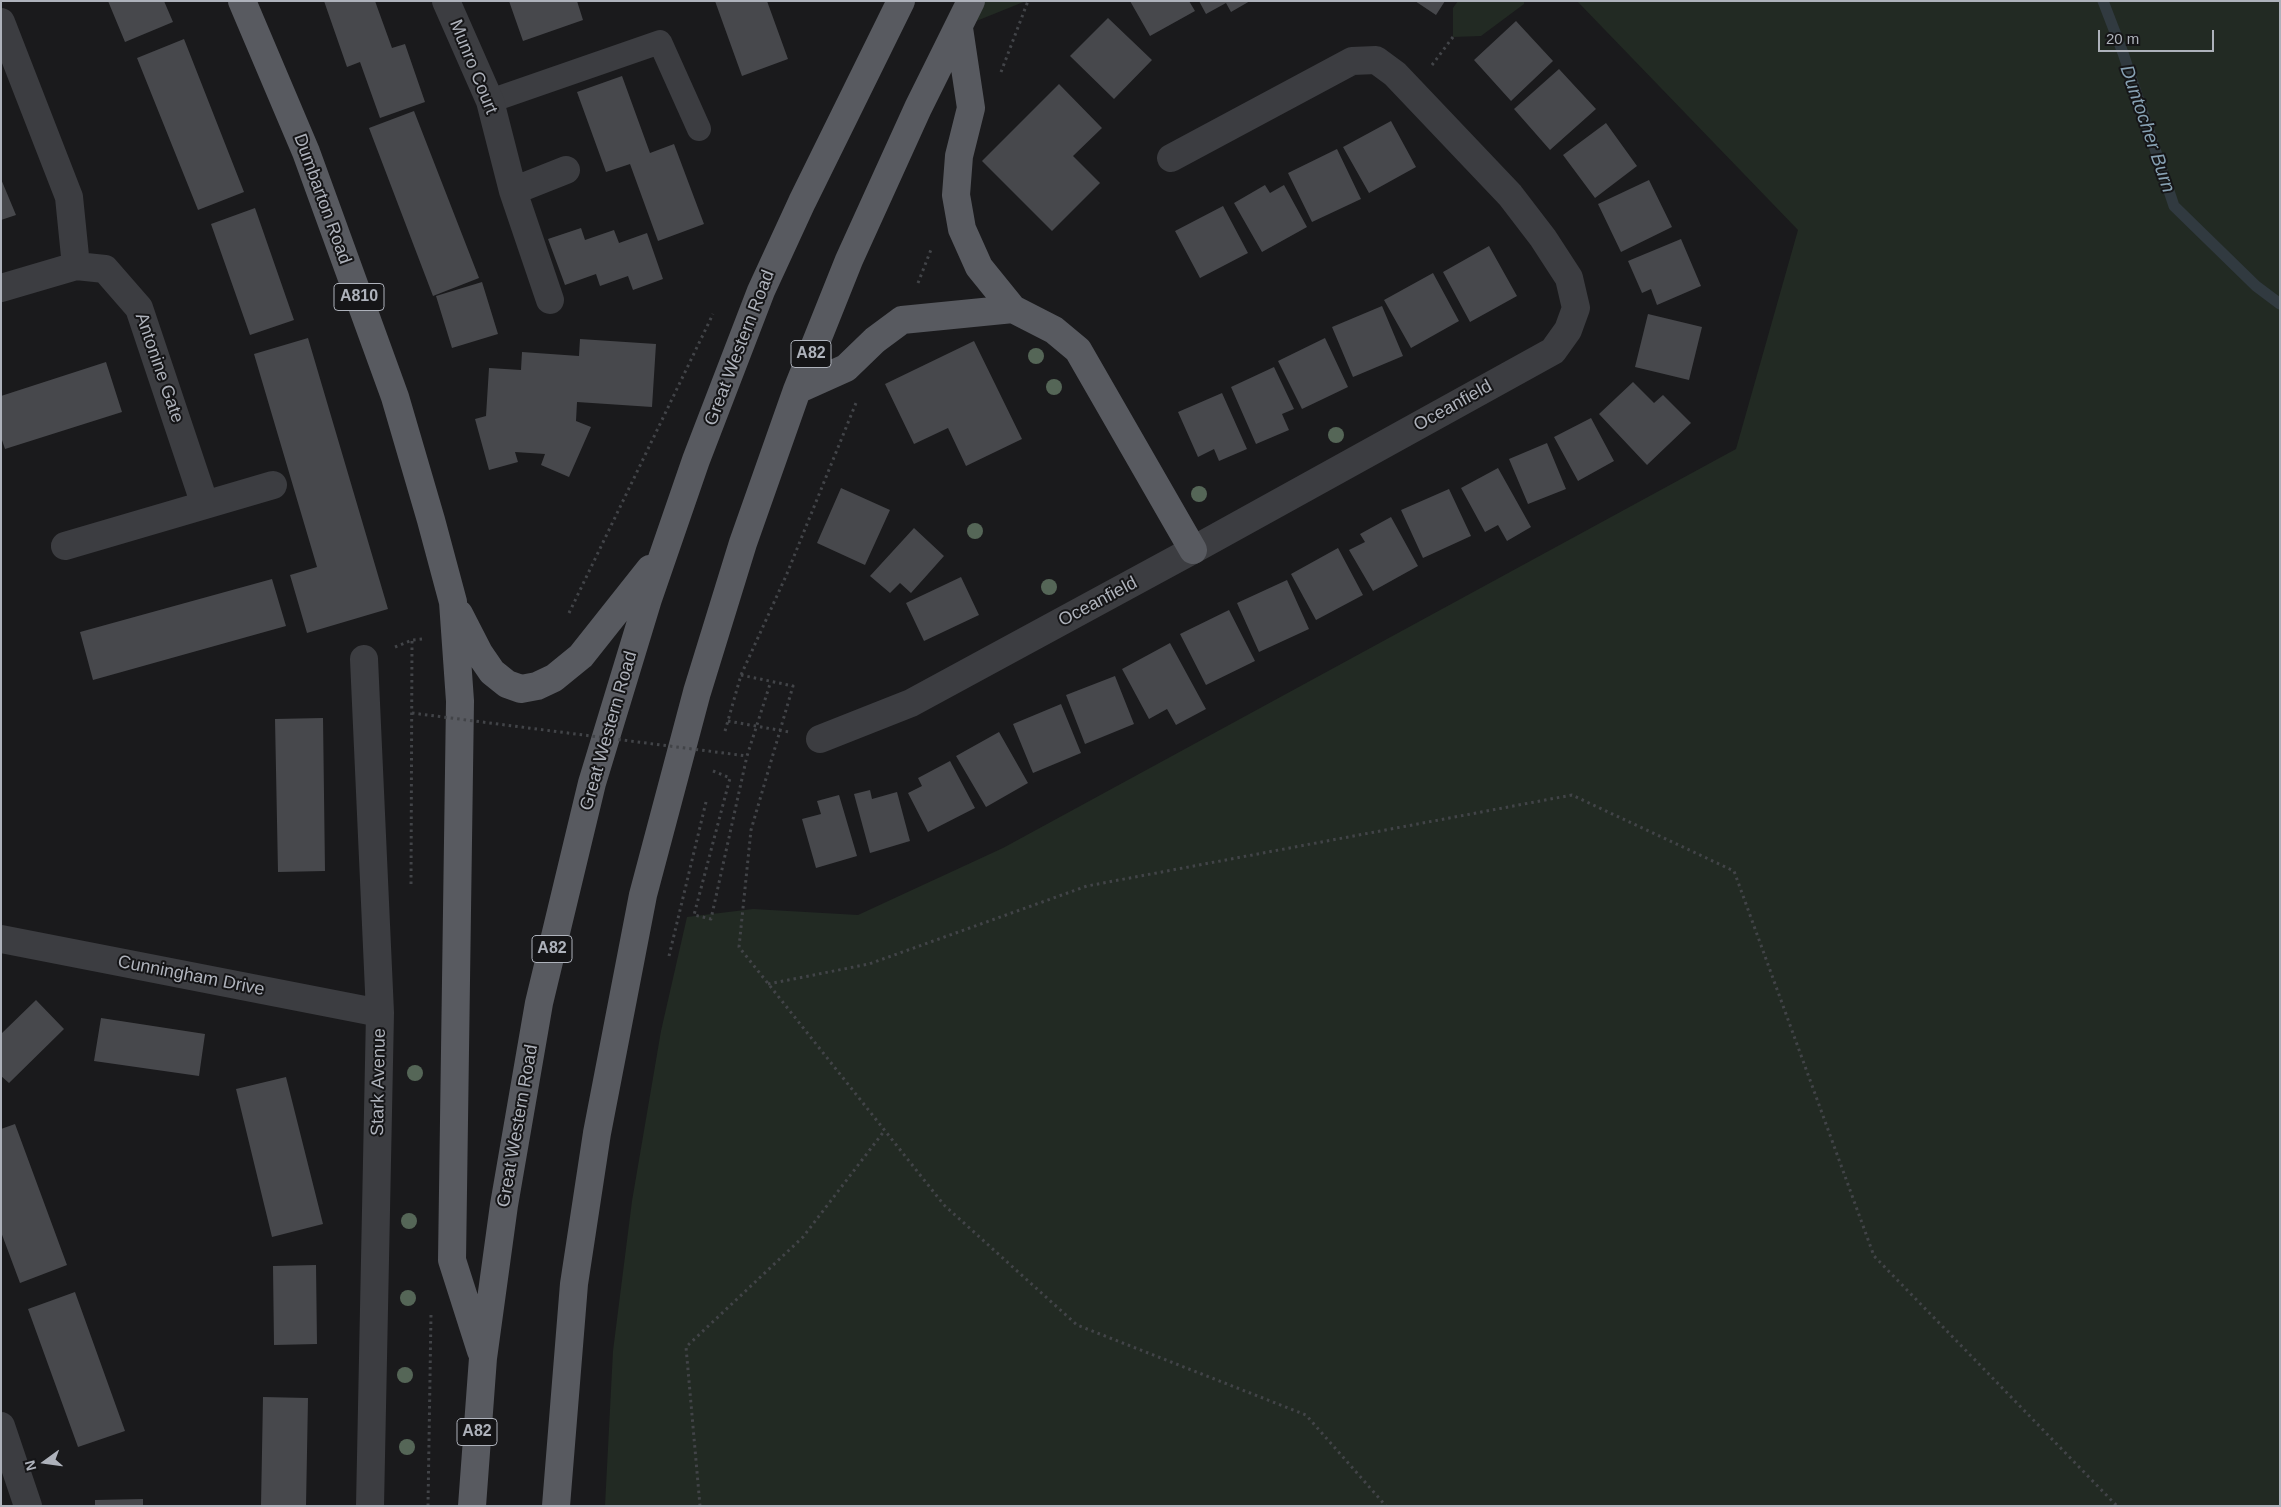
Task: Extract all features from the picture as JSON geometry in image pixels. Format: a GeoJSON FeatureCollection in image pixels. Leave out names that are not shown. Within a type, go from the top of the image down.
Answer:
{"type":"FeatureCollection","features":[{"type":"Feature","properties":{"kind":"main road","name":"Dumbarton Road"},"geometry":{"type":"LineString","coordinates":[[242,1],[306,152],[395,397],[431,520],[452,602]]}},
{"type":"Feature","properties":{"kind":"main road","name":"Great Western Road"},"geometry":{"type":"LineString","coordinates":[[472,1506],[483,1358],[504,1206],[539,1003],[592,783],[665,550],[761,291],[802,202],[901,1]]}},
{"type":"Feature","properties":{"kind":"main road","name":"A82"},"geometry":{"type":"LineString","coordinates":[[556,1506],[574,1284],[596,1134],[643,895],[697,692],[743,544],[797,390],[849,260],[918,108],[971,1]]}},
{"type":"Feature","properties":{"kind":"main road"},"geometry":{"type":"LineString","coordinates":[[959,28],[971,108],[959,156],[956,195],[962,229],[979,267],[1013,309],[1054,330],[1078,350],[1193,550]]}},
{"type":"Feature","properties":{"kind":"main road"},"geometry":{"type":"LineString","coordinates":[[797,390],[846,368],[875,340],[902,320],[1013,309]]}},
{"type":"Feature","properties":{"kind":"main road"},"geometry":{"type":"LineString","coordinates":[[452,602],[479,653],[492,672],[507,684],[521,689],[537,686],[554,678],[581,656],[622,607],[665,550]]}},
{"type":"Feature","properties":{"kind":"main road"},"geometry":{"type":"LineString","coordinates":[[452,602],[460,700],[452,1260],[483,1358]]}},
{"type":"Feature","properties":{"kind":"street","name":"Munro Court"},"geometry":{"type":"LineString","coordinates":[[446,1],[490,101],[512,191],[550,300]]}},
{"type":"Feature","properties":{"kind":"street"},"geometry":{"type":"LineString","coordinates":[[1,22],[70,197],[76,266]]}},
{"type":"Feature","properties":{"kind":"street","name":"Oceanfield"},"geometry":{"type":"LineString","coordinates":[[820,739],[911,703],[1193,550],[1553,351],[1568,330],[1576,308],[1569,278],[1543,238],[1510,195],[1395,74],[1376,60],[1352,61],[1170,158]]}},
{"type":"Feature","properties":{"kind":"street"},"geometry":{"type":"LineString","coordinates":[[512,191],[566,170]]}},
{"type":"Feature","properties":{"kind":"street","name":"Antonine Gate"},"geometry":{"type":"LineString","coordinates":[[1,288],[76,266],[105,269],[139,308],[205,505]]}},
{"type":"Feature","properties":{"kind":"street"},"geometry":{"type":"LineString","coordinates":[[65,546],[273,485]]}},
{"type":"Feature","properties":{"kind":"street","name":"Stark Avenue"},"geometry":{"type":"LineString","coordinates":[[364,659],[380,1014],[370,1506]]}},
{"type":"Feature","properties":{"kind":"street","name":"Cunningham Drive"},"geometry":{"type":"LineString","coordinates":[[1,939],[380,1014]]}},
{"type":"Feature","properties":{"kind":"street"},"geometry":{"type":"LineString","coordinates":[[1,1426],[28,1506]]}},
{"type":"Feature","properties":{"kind":"lane"},"geometry":{"type":"LineString","coordinates":[[490,101],[660,42],[699,129]]}},
{"type":"Feature","properties":{"kind":"path"},"geometry":{"type":"LineString","coordinates":[[569,614],[715,310]]}},
{"type":"Feature","properties":{"kind":"path"},"geometry":{"type":"LineString","coordinates":[[723,738],[741,675],[786,576],[858,396]]}},
{"type":"Feature","properties":{"kind":"path"},"geometry":{"type":"LineString","coordinates":[[411,889],[412,640]]}},
{"type":"Feature","properties":{"kind":"path"},"geometry":{"type":"LineString","coordinates":[[741,675],[793,686],[751,830],[739,947],[944,1204],[1077,1325],[1306,1415],[1386,1506]]}},
{"type":"Feature","properties":{"kind":"path"},"geometry":{"type":"LineString","coordinates":[[714,772],[730,778],[694,915],[711,919],[747,756],[771,682]]}},
{"type":"Feature","properties":{"kind":"path"},"geometry":{"type":"LineString","coordinates":[[412,712],[747,756]]}},
{"type":"Feature","properties":{"kind":"path"},"geometry":{"type":"LineString","coordinates":[[728,721],[820,739]]}},
{"type":"Feature","properties":{"kind":"path"},"geometry":{"type":"LineString","coordinates":[[718,755],[721,746]]}},
{"type":"Feature","properties":{"kind":"path"},"geometry":{"type":"LineString","coordinates":[[711,781],[716,763]]}},
{"type":"Feature","properties":{"kind":"path"},"geometry":{"type":"LineString","coordinates":[[768,984],[869,964],[1086,886],[1572,795],[1734,871],[1874,1256],[2117,1506]]}},
{"type":"Feature","properties":{"kind":"path"},"geometry":{"type":"LineString","coordinates":[[668,959],[707,800]]}},
{"type":"Feature","properties":{"kind":"path"},"geometry":{"type":"LineString","coordinates":[[700,1506],[686,1347],[803,1237],[885,1130]]}},
{"type":"Feature","properties":{"kind":"shaded area"},"geometry":{"type":"Polygon","coordinates":[[[971,1],[1026,1],[959,28],[971,1]]]}},
{"type":"Feature","properties":{"kind":"shaded area"},"geometry":{"type":"Polygon","coordinates":[[[1458,1],[1524,1],[1524,4],[1481,36],[1453,37],[1453,8],[1458,1]]]}},
{"type":"Feature","properties":{"kind":"shaded area"},"geometry":{"type":"Polygon","coordinates":[[[1577,1],[2280,1],[2280,1506],[605,1506],[613,1351],[632,1201],[661,1031],[687,917],[753,909],[858,915],[1003,848],[1736,449],[1798,230],[1577,1]]]}},
{"type":"Feature","properties":{"kind":"building"},"geometry":{"type":"Polygon","coordinates":[[[108,1],[164,1],[173,22],[125,42],[108,1]]]}},
{"type":"Feature","properties":{"kind":"building"},"geometry":{"type":"Polygon","coordinates":[[[324,1],[375,1],[392,48],[405,44],[425,102],[380,118],[360,62],[347,67],[324,1]]]}},
{"type":"Feature","properties":{"kind":"building"},"geometry":{"type":"Polygon","coordinates":[[[509,1],[577,1],[583,20],[523,41],[509,1]]]}},
{"type":"Feature","properties":{"kind":"building"},"geometry":{"type":"Polygon","coordinates":[[[715,1],[767,1],[788,59],[742,76],[715,1]]]}},
{"type":"Feature","properties":{"kind":"building"},"geometry":{"type":"Polygon","coordinates":[[[1130,1],[1189,1],[1195,11],[1150,36],[1130,1]]]}},
{"type":"Feature","properties":{"kind":"building"},"geometry":{"type":"Polygon","coordinates":[[[1199,1],[1250,1],[1231,12],[1226,3],[1206,14],[1199,1]]]}},
{"type":"Feature","properties":{"kind":"building"},"geometry":{"type":"Polygon","coordinates":[[[1415,1],[1445,1],[1436,15],[1415,1]]]}},
{"type":"Feature","properties":{"kind":"building"},"geometry":{"type":"Polygon","coordinates":[[[1108,18],[1152,60],[1114,99],[1070,56],[1108,18]]]}},
{"type":"Feature","properties":{"kind":"building"},"geometry":{"type":"Polygon","coordinates":[[[1516,21],[1553,61],[1511,101],[1474,60],[1516,21]]]}},
{"type":"Feature","properties":{"kind":"building"},"geometry":{"type":"Polygon","coordinates":[[[184,39],[244,192],[198,210],[137,58],[184,39]]]}},
{"type":"Feature","properties":{"kind":"building"},"geometry":{"type":"Polygon","coordinates":[[[1559,69],[1596,109],[1550,150],[1514,109],[1559,69]]]}},
{"type":"Feature","properties":{"kind":"building"},"geometry":{"type":"Polygon","coordinates":[[[622,76],[650,153],[674,144],[704,224],[658,241],[630,164],[606,172],[577,92],[622,76]]]}},
{"type":"Feature","properties":{"kind":"building"},"geometry":{"type":"Polygon","coordinates":[[[1059,84],[1102,128],[1073,156],[1100,183],[1052,231],[982,161],[1059,84]]]}},
{"type":"Feature","properties":{"kind":"building"},"geometry":{"type":"Polygon","coordinates":[[[414,111],[479,278],[433,296],[369,128],[414,111]]]}},
{"type":"Feature","properties":{"kind":"building"},"geometry":{"type":"Polygon","coordinates":[[[1391,121],[1416,167],[1369,193],[1343,147],[1391,121]]]}},
{"type":"Feature","properties":{"kind":"building"},"geometry":{"type":"Polygon","coordinates":[[[1606,123],[1637,166],[1595,198],[1563,155],[1606,123]]]}},
{"type":"Feature","properties":{"kind":"building"},"geometry":{"type":"Polygon","coordinates":[[[1337,149],[1361,199],[1312,222],[1288,173],[1337,149]]]}},
{"type":"Feature","properties":{"kind":"building"},"geometry":{"type":"Polygon","coordinates":[[[1,179],[16,215],[1,220],[1,179]]]}},
{"type":"Feature","properties":{"kind":"building"},"geometry":{"type":"Polygon","coordinates":[[[1649,180],[1672,227],[1621,252],[1598,204],[1649,180]]]}},
{"type":"Feature","properties":{"kind":"building"},"geometry":{"type":"Polygon","coordinates":[[[1265,185],[1270,193],[1284,185],[1307,227],[1262,252],[1234,203],[1265,185]]]}},
{"type":"Feature","properties":{"kind":"building"},"geometry":{"type":"Polygon","coordinates":[[[1223,206],[1248,253],[1200,278],[1175,231],[1223,206]]]}},
{"type":"Feature","properties":{"kind":"building"},"geometry":{"type":"Polygon","coordinates":[[[255,208],[294,320],[250,335],[211,224],[255,208]]]}},
{"type":"Feature","properties":{"kind":"building"},"geometry":{"type":"Polygon","coordinates":[[[581,228],[585,240],[614,230],[619,243],[647,233],[663,279],[633,290],[628,276],[600,286],[596,274],[565,285],[548,239],[581,228]]]}},
{"type":"Feature","properties":{"kind":"building"},"geometry":{"type":"Polygon","coordinates":[[[1681,239],[1701,286],[1657,305],[1651,289],[1642,293],[1628,261],[1681,239]]]}},
{"type":"Feature","properties":{"kind":"building"},"geometry":{"type":"Polygon","coordinates":[[[1489,246],[1517,296],[1470,322],[1443,272],[1489,246]]]}},
{"type":"Feature","properties":{"kind":"building"},"geometry":{"type":"Polygon","coordinates":[[[1433,273],[1459,321],[1411,348],[1384,300],[1433,273]]]}},
{"type":"Feature","properties":{"kind":"building"},"geometry":{"type":"Polygon","coordinates":[[[482,282],[498,334],[452,348],[436,296],[482,282]]]}},
{"type":"Feature","properties":{"kind":"building"},"geometry":{"type":"Polygon","coordinates":[[[1382,306],[1403,356],[1353,377],[1332,327],[1382,306]]]}},
{"type":"Feature","properties":{"kind":"building"},"geometry":{"type":"Polygon","coordinates":[[[1648,314],[1702,327],[1689,380],[1635,367],[1648,314]]]}},
{"type":"Feature","properties":{"kind":"building"},"geometry":{"type":"Polygon","coordinates":[[[308,338],[388,609],[307,633],[290,575],[317,567],[254,354],[308,338]]]}},
{"type":"Feature","properties":{"kind":"building"},"geometry":{"type":"Polygon","coordinates":[[[1325,338],[1348,387],[1302,409],[1278,361],[1325,338]]]}},
{"type":"Feature","properties":{"kind":"building"},"geometry":{"type":"Polygon","coordinates":[[[580,339],[656,344],[652,407],[577,402],[576,421],[591,427],[569,477],[541,465],[545,454],[515,452],[518,462],[489,470],[475,419],[486,416],[489,368],[521,370],[522,352],[579,356],[580,339]]]}},
{"type":"Feature","properties":{"kind":"building"},"geometry":{"type":"Polygon","coordinates":[[[974,341],[1022,439],[966,466],[948,428],[914,444],[885,384],[974,341]]]}},
{"type":"Feature","properties":{"kind":"building"},"geometry":{"type":"Polygon","coordinates":[[[106,362],[122,412],[5,449],[1,437],[1,396],[106,362]]]}},
{"type":"Feature","properties":{"kind":"building"},"geometry":{"type":"Polygon","coordinates":[[[1274,367],[1294,409],[1282,414],[1289,430],[1256,444],[1231,387],[1274,367]]]}},
{"type":"Feature","properties":{"kind":"building"},"geometry":{"type":"Polygon","coordinates":[[[1633,382],[1654,403],[1663,395],[1691,423],[1647,465],[1599,414],[1633,382]]]}},
{"type":"Feature","properties":{"kind":"building"},"geometry":{"type":"Polygon","coordinates":[[[1222,393],[1247,449],[1219,461],[1214,449],[1198,457],[1178,412],[1222,393]]]}},
{"type":"Feature","properties":{"kind":"building"},"geometry":{"type":"Polygon","coordinates":[[[1591,418],[1614,461],[1578,481],[1554,437],[1591,418]]]}},
{"type":"Feature","properties":{"kind":"building"},"geometry":{"type":"Polygon","coordinates":[[[1547,443],[1566,489],[1528,504],[1509,459],[1547,443]]]}},
{"type":"Feature","properties":{"kind":"building"},"geometry":{"type":"Polygon","coordinates":[[[1498,468],[1531,527],[1507,541],[1498,525],[1485,532],[1461,488],[1498,468]]]}},
{"type":"Feature","properties":{"kind":"building"},"geometry":{"type":"Polygon","coordinates":[[[841,488],[890,510],[865,565],[817,543],[841,488]]]}},
{"type":"Feature","properties":{"kind":"building"},"geometry":{"type":"Polygon","coordinates":[[[1449,489],[1471,536],[1423,558],[1401,510],[1449,489]]]}},
{"type":"Feature","properties":{"kind":"building"},"geometry":{"type":"Polygon","coordinates":[[[1391,517],[1418,566],[1373,591],[1349,550],[1365,542],[1360,534],[1391,517]]]}},
{"type":"Feature","properties":{"kind":"building"},"geometry":{"type":"Polygon","coordinates":[[[914,528],[944,556],[911,593],[900,583],[890,593],[870,576],[914,528]]]}},
{"type":"Feature","properties":{"kind":"building"},"geometry":{"type":"Polygon","coordinates":[[[1338,548],[1363,595],[1316,620],[1291,574],[1338,548]]]}},
{"type":"Feature","properties":{"kind":"building"},"geometry":{"type":"Polygon","coordinates":[[[961,577],[979,615],[924,641],[906,603],[961,577]]]}},
{"type":"Feature","properties":{"kind":"building"},"geometry":{"type":"Polygon","coordinates":[[[272,579],[286,626],[93,680],[80,632],[272,579]]]}},
{"type":"Feature","properties":{"kind":"building"},"geometry":{"type":"Polygon","coordinates":[[[1287,580],[1309,629],[1259,652],[1237,603],[1287,580]]]}},
{"type":"Feature","properties":{"kind":"building"},"geometry":{"type":"Polygon","coordinates":[[[1229,610],[1255,661],[1206,685],[1180,634],[1229,610]]]}},
{"type":"Feature","properties":{"kind":"building"},"geometry":{"type":"Polygon","coordinates":[[[1170,643],[1206,709],[1176,725],[1167,709],[1149,719],[1122,669],[1170,643]]]}},
{"type":"Feature","properties":{"kind":"building"},"geometry":{"type":"Polygon","coordinates":[[[1115,676],[1134,724],[1085,744],[1066,695],[1115,676]]]}},
{"type":"Feature","properties":{"kind":"building"},"geometry":{"type":"Polygon","coordinates":[[[1061,704],[1081,753],[1033,773],[1013,724],[1061,704]]]}},
{"type":"Feature","properties":{"kind":"building"},"geometry":{"type":"Polygon","coordinates":[[[323,718],[325,871],[278,872],[275,719],[323,718]]]}},
{"type":"Feature","properties":{"kind":"building"},"geometry":{"type":"Polygon","coordinates":[[[999,732],[1028,783],[986,807],[956,756],[999,732]]]}},
{"type":"Feature","properties":{"kind":"building"},"geometry":{"type":"Polygon","coordinates":[[[950,761],[975,808],[928,832],[908,793],[922,786],[918,778],[950,761]]]}},
{"type":"Feature","properties":{"kind":"building"},"geometry":{"type":"Polygon","coordinates":[[[870,790],[872,799],[897,792],[910,841],[870,853],[854,794],[870,790]]]}},
{"type":"Feature","properties":{"kind":"building"},"geometry":{"type":"Polygon","coordinates":[[[839,795],[857,856],[816,868],[802,819],[821,814],[817,801],[839,795]]]}},
{"type":"Feature","properties":{"kind":"building"},"geometry":{"type":"Polygon","coordinates":[[[36,1000],[64,1029],[9,1083],[1,1076],[1,1034],[36,1000]]]}},
{"type":"Feature","properties":{"kind":"building"},"geometry":{"type":"Polygon","coordinates":[[[101,1018],[205,1034],[199,1076],[94,1061],[101,1018]]]}},
{"type":"Feature","properties":{"kind":"building"},"geometry":{"type":"Polygon","coordinates":[[[286,1077],[323,1224],[272,1237],[236,1089],[286,1077]]]}},
{"type":"Feature","properties":{"kind":"building"},"geometry":{"type":"Polygon","coordinates":[[[15,1124],[67,1265],[20,1283],[1,1232],[1,1129],[15,1124]]]}},
{"type":"Feature","properties":{"kind":"building"},"geometry":{"type":"Polygon","coordinates":[[[316,1265],[317,1344],[274,1345],[273,1266],[316,1265]]]}},
{"type":"Feature","properties":{"kind":"building"},"geometry":{"type":"Polygon","coordinates":[[[75,1292],[125,1431],[78,1447],[28,1309],[75,1292]]]}},
{"type":"Feature","properties":{"kind":"building"},"geometry":{"type":"Polygon","coordinates":[[[263,1397],[308,1398],[306,1506],[261,1506],[263,1397]]]}},
{"type":"Feature","properties":{"kind":"building"},"geometry":{"type":"Polygon","coordinates":[[[143,1499],[143,1506],[95,1506],[95,1500],[143,1499]]]}},
{"type":"Feature","properties":{"kind":"waterway","name":"Duntocher Burn"},"geometry":{"type":"LineString","coordinates":[[2103,1],[2123,53],[2174,206],[2256,286],[2280,304]]}}]}
